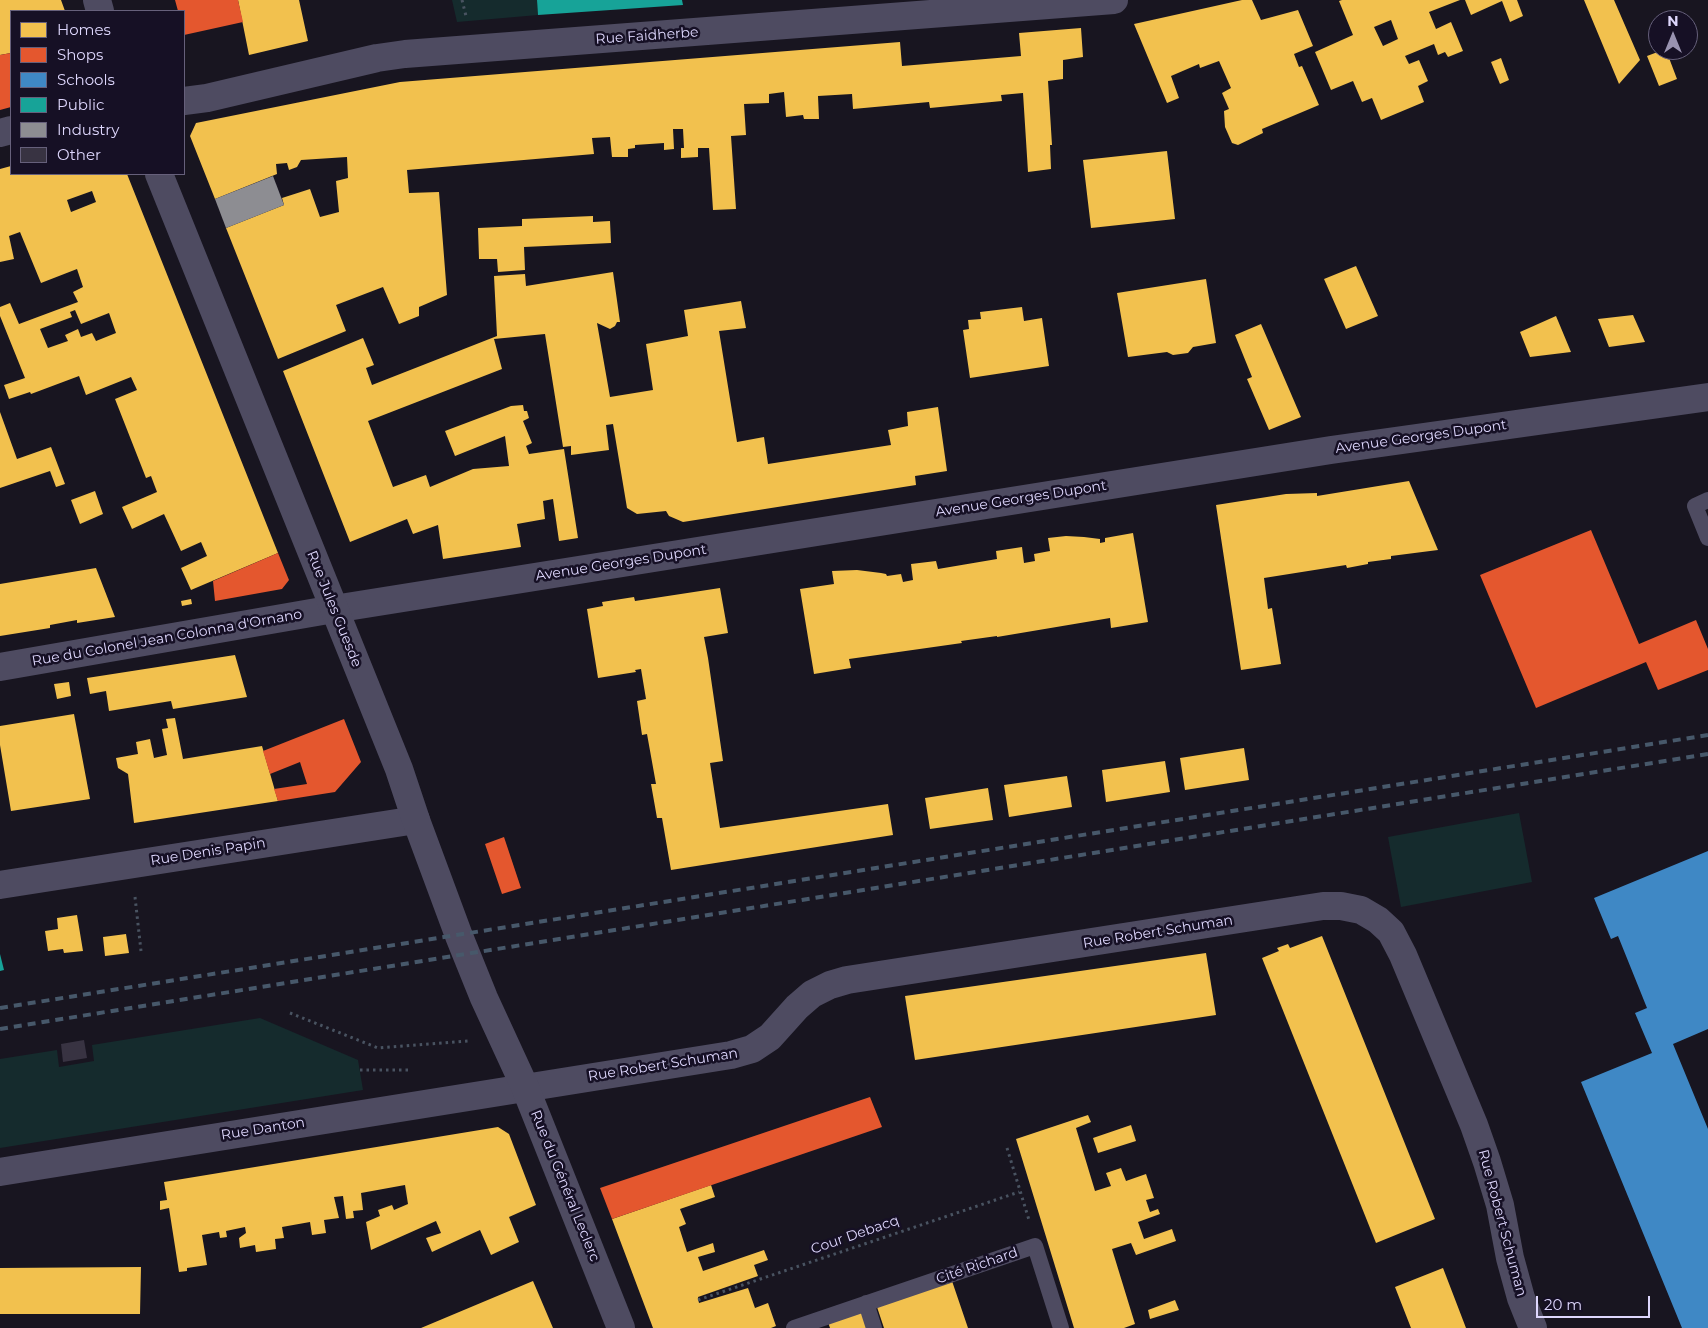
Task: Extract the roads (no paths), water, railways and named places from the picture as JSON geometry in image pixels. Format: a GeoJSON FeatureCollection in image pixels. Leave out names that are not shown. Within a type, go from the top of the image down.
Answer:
{"type":"FeatureCollection","features":[{"type":"Feature","properties":{"kind":"street","name":"Rue Faidherbe"},"geometry":{"type":"LineString","coordinates":[[185,101],[207,98],[377,58],[405,54],[917,8],[1114,0]]}},
{"type":"Feature","properties":{"kind":"street","name":"Rue Jules Guesde"},"geometry":{"type":"LineString","coordinates":[[159,175],[399,769],[416,820],[477,980],[506,1041]]}},
{"type":"Feature","properties":{"kind":"street","name":"Avenue Georges Dupont"},"geometry":{"type":"LineString","coordinates":[[334,609],[1340,448],[1708,397]]}},
{"type":"Feature","properties":{"kind":"street","name":"Rue du Colonel Jean Colonna d'Ornano"},"geometry":{"type":"LineString","coordinates":[[0,667],[334,609]]}},
{"type":"Feature","properties":{"kind":"street","name":"Rue Denis Papin"},"geometry":{"type":"LineString","coordinates":[[0,884],[416,820]]}},
{"type":"Feature","properties":{"kind":"street","name":"Rue Robert Schuman"},"geometry":{"type":"LineString","coordinates":[[526,1087],[730,1055],[752,1049],[770,1037],[797,1007],[812,994],[830,985],[847,980],[1323,906],[1341,906],[1361,910],[1378,920],[1391,932],[1403,954],[1487,1162],[1500,1205],[1510,1258],[1519,1290],[1534,1328]]}},
{"type":"Feature","properties":{"kind":"street","name":"Rue du Général Leclerc"},"geometry":{"type":"LineString","coordinates":[[506,1041],[621,1328]]}},
{"type":"Feature","properties":{"kind":"street","name":"Rue Danton"},"geometry":{"type":"LineString","coordinates":[[0,1172],[526,1087]]}},
{"type":"Feature","properties":{"kind":"lane"},"geometry":{"type":"LineString","coordinates":[[1708,500],[1695,506],[1708,538]]}},
{"type":"Feature","properties":{"kind":"lane","name":"Cité Richard"},"geometry":{"type":"LineString","coordinates":[[794,1328],[1035,1246],[1061,1328]]}},
{"type":"Feature","properties":{"kind":"lane"},"geometry":{"type":"LineString","coordinates":[[866,1303],[874,1328]]}},
{"type":"Feature","properties":{"kind":"railway"},"geometry":{"type":"LineString","coordinates":[[0,1008],[1708,735]]}},
{"type":"Feature","properties":{"kind":"railway"},"geometry":{"type":"LineString","coordinates":[[0,1029],[1708,754]]}}]}
